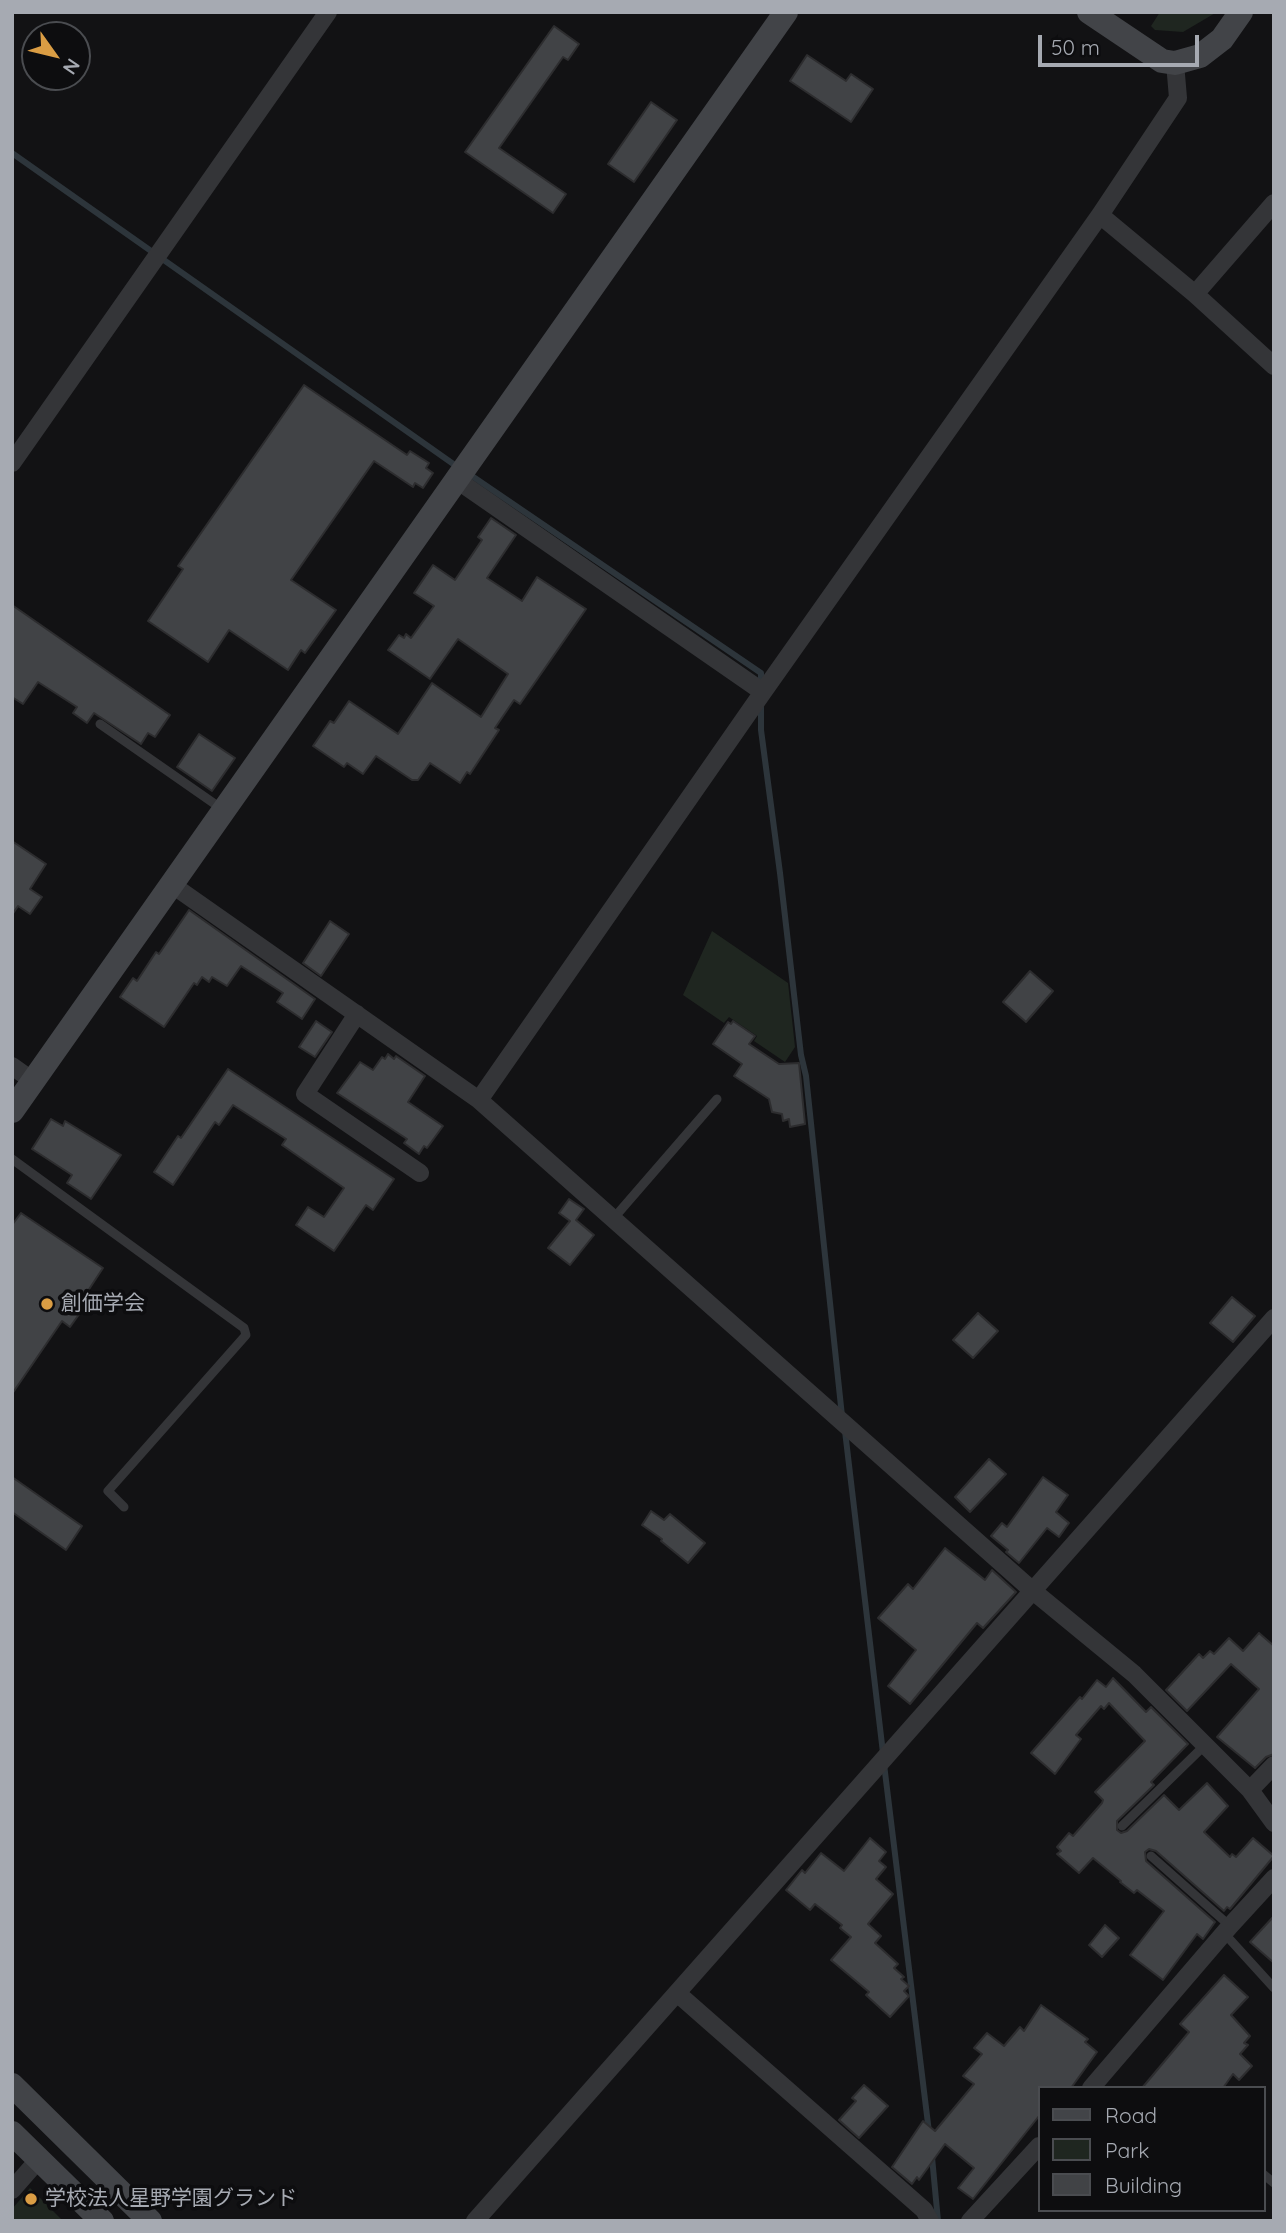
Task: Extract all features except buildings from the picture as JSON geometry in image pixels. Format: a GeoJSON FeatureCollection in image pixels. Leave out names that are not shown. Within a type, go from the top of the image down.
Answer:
{"type":"FeatureCollection","features":[{"type":"Feature","properties":{"kind":"street"},"geometry":{"type":"LineString","coordinates":[[12,463],[328,12]]}},
{"type":"Feature","properties":{"kind":"street"},"geometry":{"type":"LineString","coordinates":[[12,1111],[786,12]]}},
{"type":"Feature","properties":{"kind":"street"},"geometry":{"type":"LineString","coordinates":[[1089,12],[1162,61],[1175,63],[1200,56],[1222,39],[1241,12]]}},
{"type":"Feature","properties":{"kind":"street"},"geometry":{"type":"LineString","coordinates":[[479,1100],[1100,215],[1178,99],[1175,63]]}},
{"type":"Feature","properties":{"kind":"street"},"geometry":{"type":"LineString","coordinates":[[1195,294],[1274,203]]}},
{"type":"Feature","properties":{"kind":"street"},"geometry":{"type":"LineString","coordinates":[[1100,215],[1195,294],[1274,366]]}},
{"type":"Feature","properties":{"kind":"street"},"geometry":{"type":"LineString","coordinates":[[463,471],[763,692]]}},
{"type":"Feature","properties":{"kind":"street"},"geometry":{"type":"LineString","coordinates":[[171,884],[479,1100],[1033,1591],[1133,1674],[1250,1790],[1274,1823]]}},
{"type":"Feature","properties":{"kind":"street"},"geometry":{"type":"LineString","coordinates":[[357,1014],[304,1094],[420,1172]]}},
{"type":"Feature","properties":{"kind":"street"},"geometry":{"type":"LineString","coordinates":[[12,1066],[33,1081]]}},
{"type":"Feature","properties":{"kind":"street"},"geometry":{"type":"LineString","coordinates":[[475,2221],[1274,1318]]}},
{"type":"Feature","properties":{"kind":"street"},"geometry":{"type":"LineString","coordinates":[[1250,1790],[1274,1765]]}},
{"type":"Feature","properties":{"kind":"street"},"geometry":{"type":"LineString","coordinates":[[1093,2086],[1274,1878]]}},
{"type":"Feature","properties":{"kind":"street"},"geometry":{"type":"LineString","coordinates":[[677,1993],[924,2210],[930,2221]]}},
{"type":"Feature","properties":{"kind":"street"},"geometry":{"type":"LineString","coordinates":[[12,2085],[150,2221]]}},
{"type":"Feature","properties":{"kind":"street"},"geometry":{"type":"LineString","coordinates":[[12,2133],[102,2221]]}},
{"type":"Feature","properties":{"kind":"street"},"geometry":{"type":"LineString","coordinates":[[970,2221],[1038,2147]]}},
{"type":"Feature","properties":{"kind":"street"},"geometry":{"type":"LineString","coordinates":[[12,2190],[39,2159]]}},
{"type":"Feature","properties":{"kind":"lane"},"geometry":{"type":"LineString","coordinates":[[100,724],[223,810]]}},
{"type":"Feature","properties":{"kind":"lane"},"geometry":{"type":"LineString","coordinates":[[613,1219],[716,1099]]}},
{"type":"Feature","properties":{"kind":"lane"},"geometry":{"type":"LineString","coordinates":[[12,1159],[244,1328],[246,1335],[108,1491],[124,1507]]}},
{"type":"Feature","properties":{"kind":"lane"},"geometry":{"type":"LineString","coordinates":[[1122,1826],[1205,1745]]}},
{"type":"Feature","properties":{"kind":"lane"},"geometry":{"type":"LineString","coordinates":[[1151,1856],[1227,1929],[1274,1988]]}},
{"type":"Feature","properties":{"kind":"green space"},"geometry":{"type":"Polygon","coordinates":[[[1160,12],[1217,12],[1183,32],[1155,30],[1151,26],[1160,12]]]}},
{"type":"Feature","properties":{"kind":"green space"},"geometry":{"type":"Polygon","coordinates":[[[712,931],[788,983],[795,1047],[785,1062],[754,1041],[757,1036],[729,1017],[724,1023],[683,995],[712,931]]]}},
{"type":"Feature","properties":{"kind":"green space","name":"学校法人星野学園グランド"},"geometry":{"type":"Polygon","coordinates":[[[30,2188],[63,2221],[12,2221],[12,2209],[30,2188]]]}},
{"type":"Feature","properties":{"kind":"waterway"},"geometry":{"type":"LineString","coordinates":[[12,153],[459,468]]}},
{"type":"Feature","properties":{"kind":"waterway"},"geometry":{"type":"LineString","coordinates":[[469,474],[761,673],[761,687]]}},
{"type":"Feature","properties":{"kind":"waterway"},"geometry":{"type":"LineString","coordinates":[[761,704],[761,730],[801,1055],[806,1076],[842,1416]]}},
{"type":"Feature","properties":{"kind":"waterway"},"geometry":{"type":"LineString","coordinates":[[845,1431],[883,1753]]}},
{"type":"Feature","properties":{"kind":"waterway"},"geometry":{"type":"LineString","coordinates":[[884,1764],[929,2132]]}},
{"type":"Feature","properties":{"kind":"waterway"},"geometry":{"type":"LineString","coordinates":[[932,2157],[938,2221]]}},
{"type":"Feature","properties":{"kind":"place","name":"創価学会"},"geometry":{"type":"Point","coordinates":[47,1304]}},
{"type":"Feature","properties":{"kind":"place","name":"学校法人星野学園グランド"},"geometry":{"type":"Point","coordinates":[31,2199]}}]}
